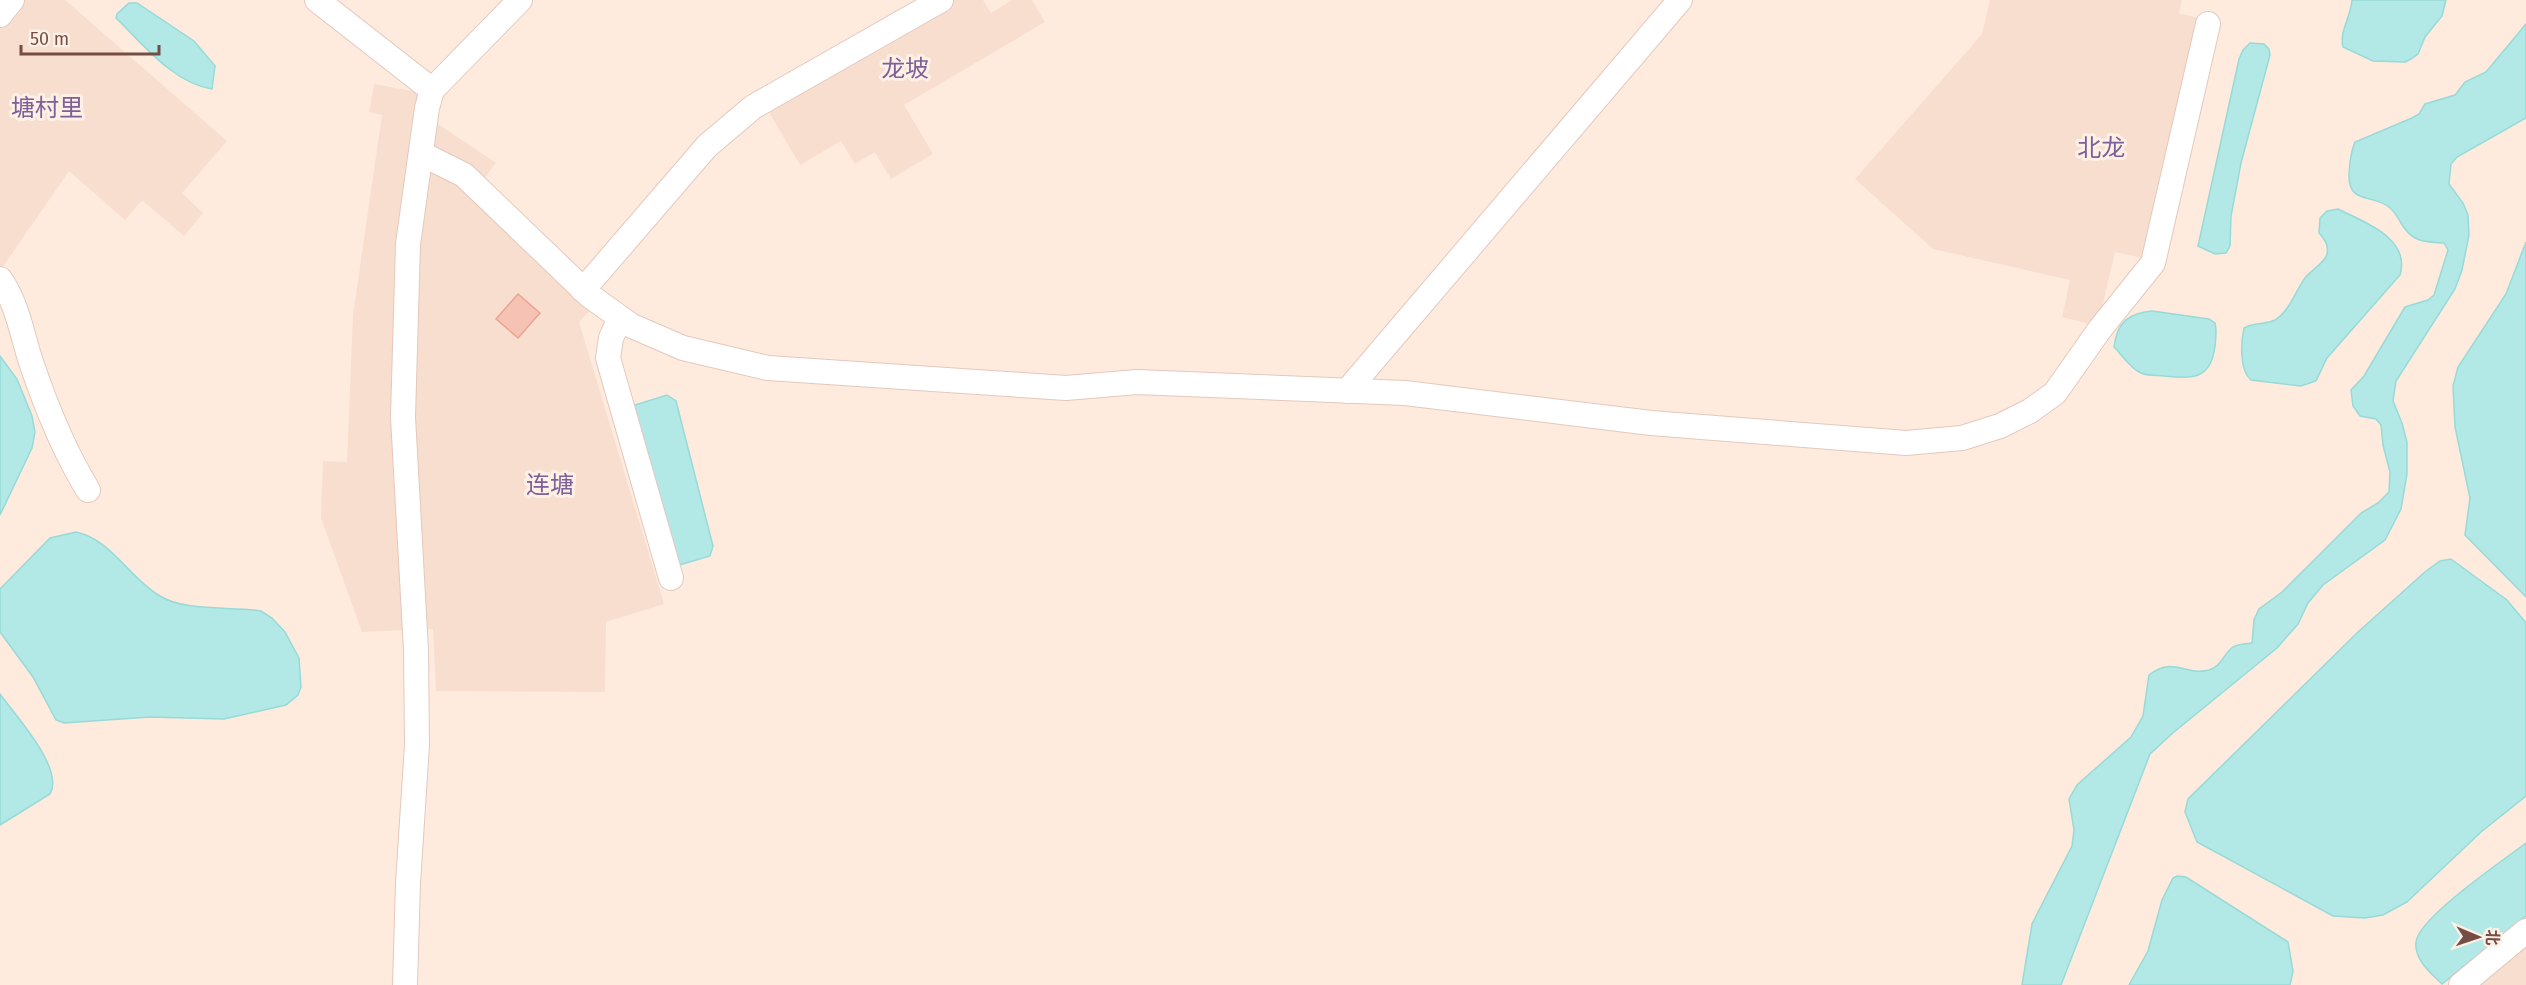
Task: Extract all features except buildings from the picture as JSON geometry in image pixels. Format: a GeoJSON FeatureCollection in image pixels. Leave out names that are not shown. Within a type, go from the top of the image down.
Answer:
{"type":"FeatureCollection","features":[{"type":"Feature","properties":{"kind":"street"},"geometry":{"type":"LineString","coordinates":[[0,15],[12,0]]}},
{"type":"Feature","properties":{"kind":"street"},"geometry":{"type":"LineString","coordinates":[[316,0],[430,95]]}},
{"type":"Feature","properties":{"kind":"street"},"geometry":{"type":"LineString","coordinates":[[405,985],[408,883],[417,745],[416,650],[403,417],[408,244],[430,95],[520,0]]}},
{"type":"Feature","properties":{"kind":"street"},"geometry":{"type":"LineString","coordinates":[[583,290],[707,146],[734,120],[941,0]]}},
{"type":"Feature","properties":{"kind":"street"},"geometry":{"type":"LineString","coordinates":[[1347,392],[1680,0]]}},
{"type":"Feature","properties":{"kind":"street"},"geometry":{"type":"LineString","coordinates":[[422,154],[464,175],[583,290],[632,326],[682,348],[768,368],[1066,388],[1137,382],[1405,393],[1651,423],[1906,444],[1962,438],[2000,426],[2030,411],[2055,393],[2100,329],[2153,263],[2208,24]]}},
{"type":"Feature","properties":{"kind":"street"},"geometry":{"type":"LineString","coordinates":[[0,279],[11,296],[32,365],[55,426],[70,460],[88,490]]}},
{"type":"Feature","properties":{"kind":"street"},"geometry":{"type":"LineString","coordinates":[[620,318],[611,338],[608,358],[671,578]]}},
{"type":"Feature","properties":{"kind":"street"},"geometry":{"type":"LineString","coordinates":[[2461,985],[2526,931]]}},
{"type":"Feature","properties":{"kind":"shaded area"},"geometry":{"type":"Polygon","coordinates":[[[19,0],[65,0],[227,141],[182,193],[203,213],[184,236],[142,200],[125,220],[69,171],[2,268],[0,267],[0,25],[19,0]]]}},
{"type":"Feature","properties":{"kind":"shaded area"},"geometry":{"type":"Polygon","coordinates":[[[951,0],[983,0],[991,13],[1012,0],[1032,0],[1045,22],[904,105],[933,154],[891,179],[875,152],[855,164],[841,141],[800,165],[767,109],[951,0]]]}},
{"type":"Feature","properties":{"kind":"shaded area"},"geometry":{"type":"Polygon","coordinates":[[[1990,0],[2182,0],[2179,13],[2202,19],[2147,259],[2115,252],[2098,326],[2062,317],[2070,280],[1933,249],[1855,179],[1982,34],[1990,0]]]}},
{"type":"Feature","properties":{"kind":"shaded area"},"geometry":{"type":"Polygon","coordinates":[[[374,84],[439,96],[438,124],[496,163],[481,183],[602,298],[579,322],[664,604],[606,622],[605,692],[436,691],[433,629],[362,632],[321,518],[323,461],[347,462],[353,315],[382,115],[369,112],[374,84]]]}},
{"type":"Feature","properties":{"kind":"shaded area"},"geometry":{"type":"Polygon","coordinates":[[[2526,941],[2526,985],[2474,985],[2526,941]]]}},
{"type":"Feature","properties":{"kind":"water"},"geometry":{"type":"Polygon","coordinates":[[[2352,0],[2446,0],[2442,16],[2425,37],[2418,54],[2405,62],[2373,61],[2343,47],[2343,35],[2352,0]]]}},
{"type":"Feature","properties":{"kind":"water"},"geometry":{"type":"Polygon","coordinates":[[[129,3],[137,3],[194,41],[215,66],[212,89],[184,79],[172,71],[116,18],[117,14],[129,3]]]}},
{"type":"Feature","properties":{"kind":"water"},"geometry":{"type":"Polygon","coordinates":[[[2526,24],[2526,118],[2457,157],[2451,164],[2449,184],[2463,203],[2468,215],[2469,235],[2462,270],[2455,289],[2396,381],[2393,401],[2407,442],[2407,474],[2401,509],[2385,540],[2323,585],[2308,603],[2298,624],[2277,648],[2150,754],[2061,985],[2022,985],[2032,924],[2072,846],[2074,830],[2069,799],[2077,785],[2131,737],[2143,716],[2149,675],[2165,667],[2193,671],[2209,670],[2217,666],[2233,647],[2252,643],[2254,620],[2259,609],[2282,592],[2361,513],[2378,503],[2389,492],[2390,472],[2381,425],[2376,419],[2360,416],[2353,406],[2351,390],[2364,376],[2405,307],[2428,300],[2434,295],[2448,250],[2444,243],[2419,240],[2409,234],[2390,208],[2357,195],[2353,191],[2349,174],[2355,142],[2412,118],[2419,114],[2425,104],[2455,95],[2465,82],[2486,72],[2526,24]]]}},
{"type":"Feature","properties":{"kind":"water"},"geometry":{"type":"Polygon","coordinates":[[[2250,43],[2264,44],[2269,49],[2270,55],[2241,163],[2231,216],[2230,246],[2226,253],[2215,254],[2198,246],[2239,59],[2243,50],[2250,43]]]}},
{"type":"Feature","properties":{"kind":"water"},"geometry":{"type":"Polygon","coordinates":[[[2338,209],[2372,226],[2392,241],[2399,251],[2402,262],[2400,275],[2327,358],[2316,381],[2301,386],[2251,380],[2244,370],[2243,363],[2244,328],[2271,322],[2284,312],[2305,278],[2327,254],[2327,245],[2319,233],[2320,218],[2327,211],[2338,209]]]}},
{"type":"Feature","properties":{"kind":"water"},"geometry":{"type":"Polygon","coordinates":[[[2526,242],[2526,597],[2465,535],[2470,498],[2455,427],[2453,386],[2458,367],[2506,294],[2526,242]]]}},
{"type":"Feature","properties":{"kind":"water"},"geometry":{"type":"Polygon","coordinates":[[[2152,311],[2209,319],[2215,323],[2216,337],[2213,357],[2205,371],[2192,377],[2143,374],[2137,371],[2114,347],[2118,331],[2125,320],[2137,314],[2152,311]]]}},
{"type":"Feature","properties":{"kind":"water"},"geometry":{"type":"Polygon","coordinates":[[[0,356],[17,379],[32,416],[35,432],[32,448],[0,515],[0,356]]]}},
{"type":"Feature","properties":{"kind":"water"},"geometry":{"type":"Polygon","coordinates":[[[667,395],[676,401],[713,546],[710,556],[676,566],[632,406],[667,395]]]}},
{"type":"Feature","properties":{"kind":"water"},"geometry":{"type":"Polygon","coordinates":[[[76,532],[100,543],[149,589],[170,601],[195,606],[261,611],[272,618],[285,632],[299,658],[301,687],[298,695],[286,705],[224,719],[150,717],[64,723],[56,720],[33,677],[0,632],[0,589],[50,538],[76,532]]]}},
{"type":"Feature","properties":{"kind":"water"},"geometry":{"type":"Polygon","coordinates":[[[2451,559],[2507,600],[2526,623],[2526,796],[2481,832],[2407,902],[2383,915],[2365,918],[2333,916],[2197,842],[2185,812],[2188,799],[2358,632],[2426,571],[2440,561],[2451,559]]]}},
{"type":"Feature","properties":{"kind":"water"},"geometry":{"type":"Polygon","coordinates":[[[0,694],[45,757],[53,783],[50,794],[0,825],[0,694]]]}},
{"type":"Feature","properties":{"kind":"water"},"geometry":{"type":"Polygon","coordinates":[[[2526,843],[2526,916],[2442,984],[2420,960],[2416,942],[2420,932],[2446,904],[2526,843]]]}},
{"type":"Feature","properties":{"kind":"water"},"geometry":{"type":"Polygon","coordinates":[[[2186,877],[2288,942],[2293,971],[2290,985],[2129,985],[2148,951],[2162,900],[2173,878],[2186,877]]]}},
{"type":"Feature","properties":{"kind":"district","name":"龙坡"},"geometry":{"type":"Point","coordinates":[905,69]}},
{"type":"Feature","properties":{"kind":"district","name":"塘村里"},"geometry":{"type":"Point","coordinates":[47,108]}},
{"type":"Feature","properties":{"kind":"district","name":"北龙"},"geometry":{"type":"Point","coordinates":[2101,148]}},
{"type":"Feature","properties":{"kind":"district","name":"连塘"},"geometry":{"type":"Point","coordinates":[550,485]}}]}
